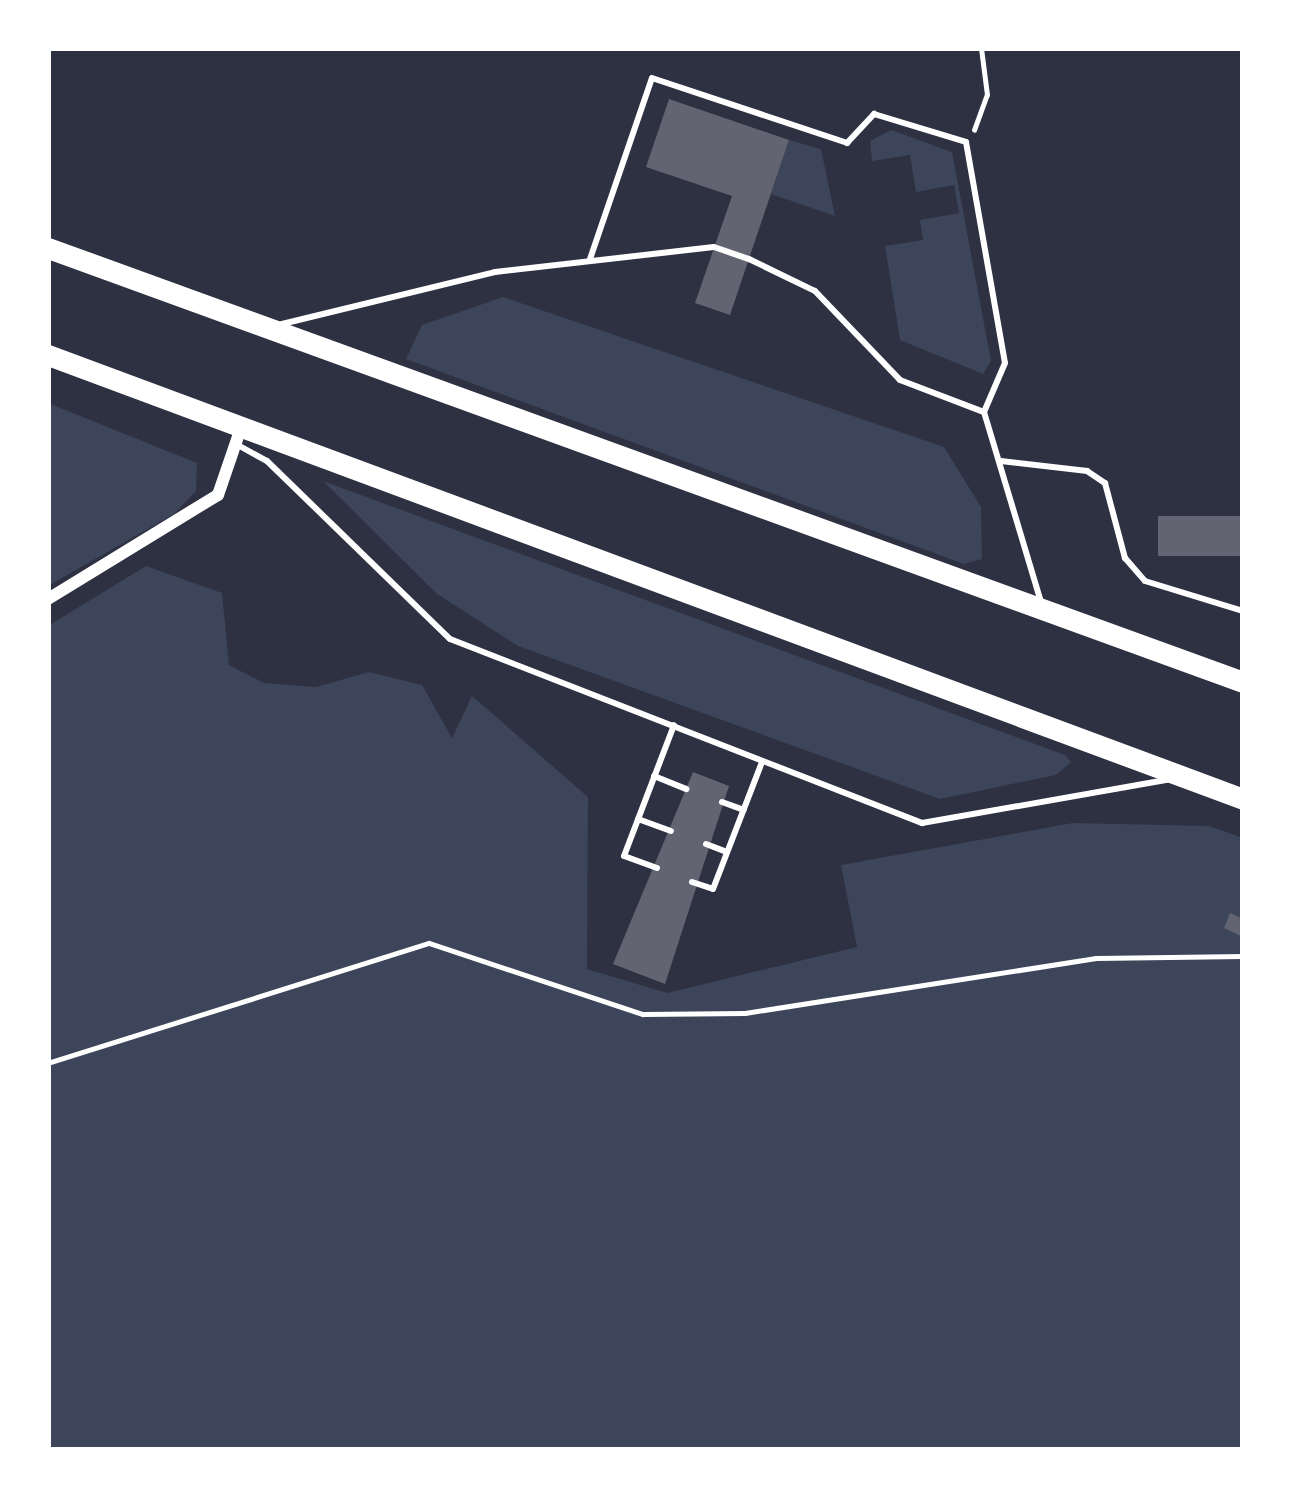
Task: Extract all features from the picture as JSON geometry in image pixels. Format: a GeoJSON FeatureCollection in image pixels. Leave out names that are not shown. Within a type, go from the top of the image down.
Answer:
{"type":"FeatureCollection","features":[{"type":"Feature","properties":{"kind":"highway"},"geometry":{"type":"LineString","coordinates":[[48,248],[1243,682]]}},
{"type":"Feature","properties":{"kind":"highway"},"geometry":{"type":"LineString","coordinates":[[48,355],[239,434],[1243,799]]}},
{"type":"Feature","properties":{"kind":"street"},"geometry":{"type":"LineString","coordinates":[[48,599],[218,495],[239,434]]}},
{"type":"Feature","properties":{"kind":"lane"},"geometry":{"type":"LineString","coordinates":[[590,259],[652,78],[847,143],[874,114],[967,149],[1005,363],[984,412],[1042,608]]}},
{"type":"Feature","properties":{"kind":"lane"},"geometry":{"type":"LineString","coordinates":[[268,328],[590,259],[714,248],[814,291],[900,380],[984,412]]}},
{"type":"Feature","properties":{"kind":"lane"},"geometry":{"type":"LineString","coordinates":[[239,434],[450,639],[922,823],[1183,777]]}},
{"type":"Feature","properties":{"kind":"lane"},"geometry":{"type":"LineString","coordinates":[[999,461],[1087,471],[1106,483],[1125,558],[1145,581],[1243,611]]}},
{"type":"Feature","properties":{"kind":"lane"},"geometry":{"type":"LineString","coordinates":[[657,868],[624,856],[674,725]]}},
{"type":"Feature","properties":{"kind":"lane"},"geometry":{"type":"LineString","coordinates":[[692,882],[712,889],[763,760]]}},
{"type":"Feature","properties":{"kind":"lane"},"geometry":{"type":"LineString","coordinates":[[654,776],[687,789]]}},
{"type":"Feature","properties":{"kind":"lane"},"geometry":{"type":"LineString","coordinates":[[722,802],[744,810]]}},
{"type":"Feature","properties":{"kind":"lane"},"geometry":{"type":"LineString","coordinates":[[638,819],[671,831]]}},
{"type":"Feature","properties":{"kind":"lane"},"geometry":{"type":"LineString","coordinates":[[706,844],[727,852]]}},
{"type":"Feature","properties":{"kind":"path"},"geometry":{"type":"LineString","coordinates":[[967,149],[987,95],[981,48]]}},
{"type":"Feature","properties":{"kind":"path"},"geometry":{"type":"LineString","coordinates":[[48,1063],[429,943],[644,1013],[745,1013],[1096,958],[1243,956]]}},
{"type":"Feature","properties":{"kind":"shaded area"},"geometry":{"type":"Polygon","coordinates":[[[891,130],[952,152],[991,361],[983,374],[900,340],[885,246],[923,240],[920,220],[959,213],[954,185],[916,192],[910,155],[872,161],[870,141],[891,130]]]}},
{"type":"Feature","properties":{"kind":"shaded area"},"geometry":{"type":"Polygon","coordinates":[[[789,140],[821,149],[835,216],[771,194],[789,140]]]}},
{"type":"Feature","properties":{"kind":"shaded area"},"geometry":{"type":"Polygon","coordinates":[[[503,297],[944,447],[981,507],[982,559],[964,564],[406,359],[422,325],[503,297]]]}},
{"type":"Feature","properties":{"kind":"shaded area"},"geometry":{"type":"Polygon","coordinates":[[[48,403],[197,463],[196,491],[174,514],[48,586],[48,403]]]}},
{"type":"Feature","properties":{"kind":"shaded area"},"geometry":{"type":"Polygon","coordinates":[[[323,481],[1065,755],[1071,762],[1056,775],[940,799],[518,646],[437,594],[323,481]]]}},
{"type":"Feature","properties":{"kind":"shaded area"},"geometry":{"type":"Polygon","coordinates":[[[146,566],[222,593],[229,665],[264,683],[316,687],[369,672],[422,685],[452,738],[472,696],[588,797],[587,969],[667,993],[857,947],[841,865],[1073,823],[1209,826],[1243,838],[1243,1450],[48,1450],[48,626],[146,566]]]}},
{"type":"Feature","properties":{"kind":"building"},"geometry":{"type":"Polygon","coordinates":[[[669,99],[789,140],[730,315],[695,303],[732,196],[646,167],[669,99]]]}},
{"type":"Feature","properties":{"kind":"building"},"geometry":{"type":"Polygon","coordinates":[[[1158,516],[1243,516],[1243,556],[1158,556],[1158,516]]]}},
{"type":"Feature","properties":{"kind":"building"},"geometry":{"type":"Polygon","coordinates":[[[693,772],[729,786],[665,984],[613,964],[693,772]]]}},
{"type":"Feature","properties":{"kind":"building"},"geometry":{"type":"Polygon","coordinates":[[[1230,913],[1243,919],[1243,937],[1224,928],[1230,913]]]}}]}
